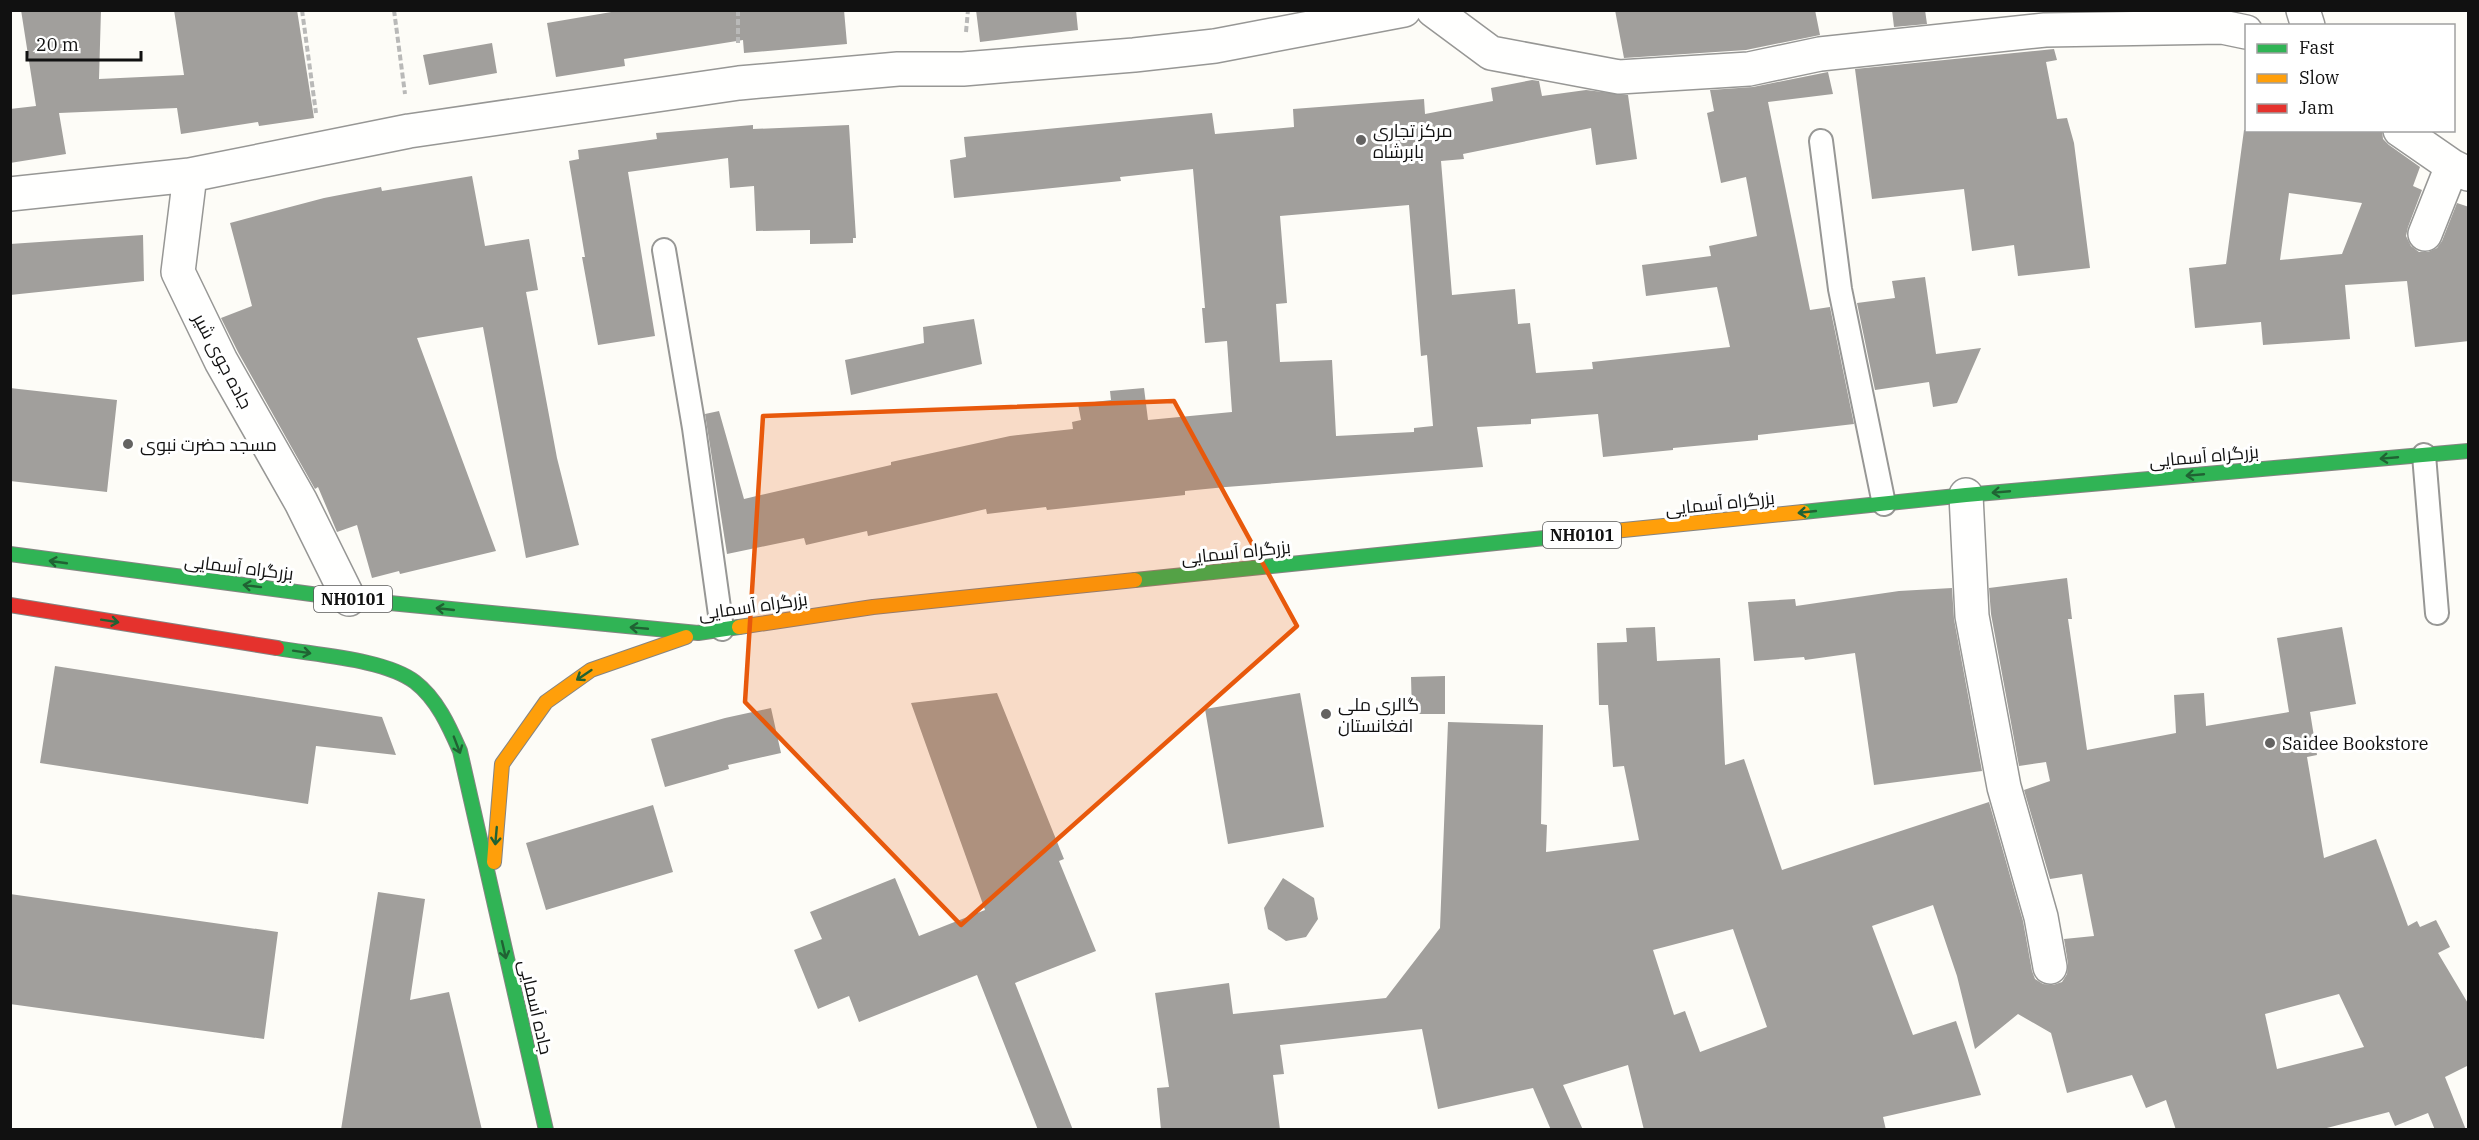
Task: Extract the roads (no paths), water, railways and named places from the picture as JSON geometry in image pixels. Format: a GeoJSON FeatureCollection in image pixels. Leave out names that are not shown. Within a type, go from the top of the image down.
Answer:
{"type":"FeatureCollection","features":[{"type":"Feature","properties":{"kind":"highway","name":"بزرگراه آسمایی"},"geometry":{"type":"LineString","coordinates":[[10,554],[349,598],[698,633],[873,607],[1966,495],[2469,451]]}},
{"type":"Feature","properties":{"kind":"highway"},"geometry":{"type":"LineString","coordinates":[[10,605],[378,665],[406,675],[421,688],[446,717],[460,751],[491,893]]}},
{"type":"Feature","properties":{"kind":"highway"},"geometry":{"type":"LineString","coordinates":[[491,893],[502,764],[546,702],[591,670],[698,633]]}},
{"type":"Feature","properties":{"kind":"highway","name":"جاده آسمایی"},"geometry":{"type":"LineString","coordinates":[[491,893],[546,1130]]}},
{"type":"Feature","properties":{"kind":"street"},"geometry":{"type":"LineString","coordinates":[[10,194],[190,175],[409,131],[739,83],[898,69],[963,69],[1134,55],[1215,46],[1404,10]]}},
{"type":"Feature","properties":{"kind":"street"},"geometry":{"type":"LineString","coordinates":[[1433,10],[1491,52],[1619,77],[1749,69],[1820,54],[2045,30],[2222,27],[2245,32]]}},
{"type":"Feature","properties":{"kind":"street"},"geometry":{"type":"LineString","coordinates":[[2403,132],[2461,170],[2425,234]]}},
{"type":"Feature","properties":{"kind":"street","name":"جاده جوی شیر"},"geometry":{"type":"LineString","coordinates":[[190,175],[178,272],[221,361],[301,502],[349,598]]}},
{"type":"Feature","properties":{"kind":"street"},"geometry":{"type":"LineString","coordinates":[[1966,495],[1972,616],[2004,787],[2041,917],[2050,967]]}},
{"type":"Feature","properties":{"kind":"lane"},"geometry":{"type":"LineString","coordinates":[[1821,141],[1840,289],[1884,504]]}},
{"type":"Feature","properties":{"kind":"lane"},"geometry":{"type":"LineString","coordinates":[[664,250],[694,428],[722,629]]}},
{"type":"Feature","properties":{"kind":"lane"},"geometry":{"type":"LineString","coordinates":[[2424,455],[2437,613]]}},
{"type":"Feature","properties":{"kind":"place","name":"مرکز تجاری بابرشاه"},"geometry":{"type":"Point","coordinates":[1361,140]}},
{"type":"Feature","properties":{"kind":"place","name":"مسجد حضرت نبوی"},"geometry":{"type":"Point","coordinates":[128,444]}},
{"type":"Feature","properties":{"kind":"place","name":"گالری ملی افغانستان"},"geometry":{"type":"Point","coordinates":[1326,714]}},
{"type":"Feature","properties":{"kind":"place","name":"Saidee Bookstore"},"geometry":{"type":"Point","coordinates":[2270,743]}}]}
